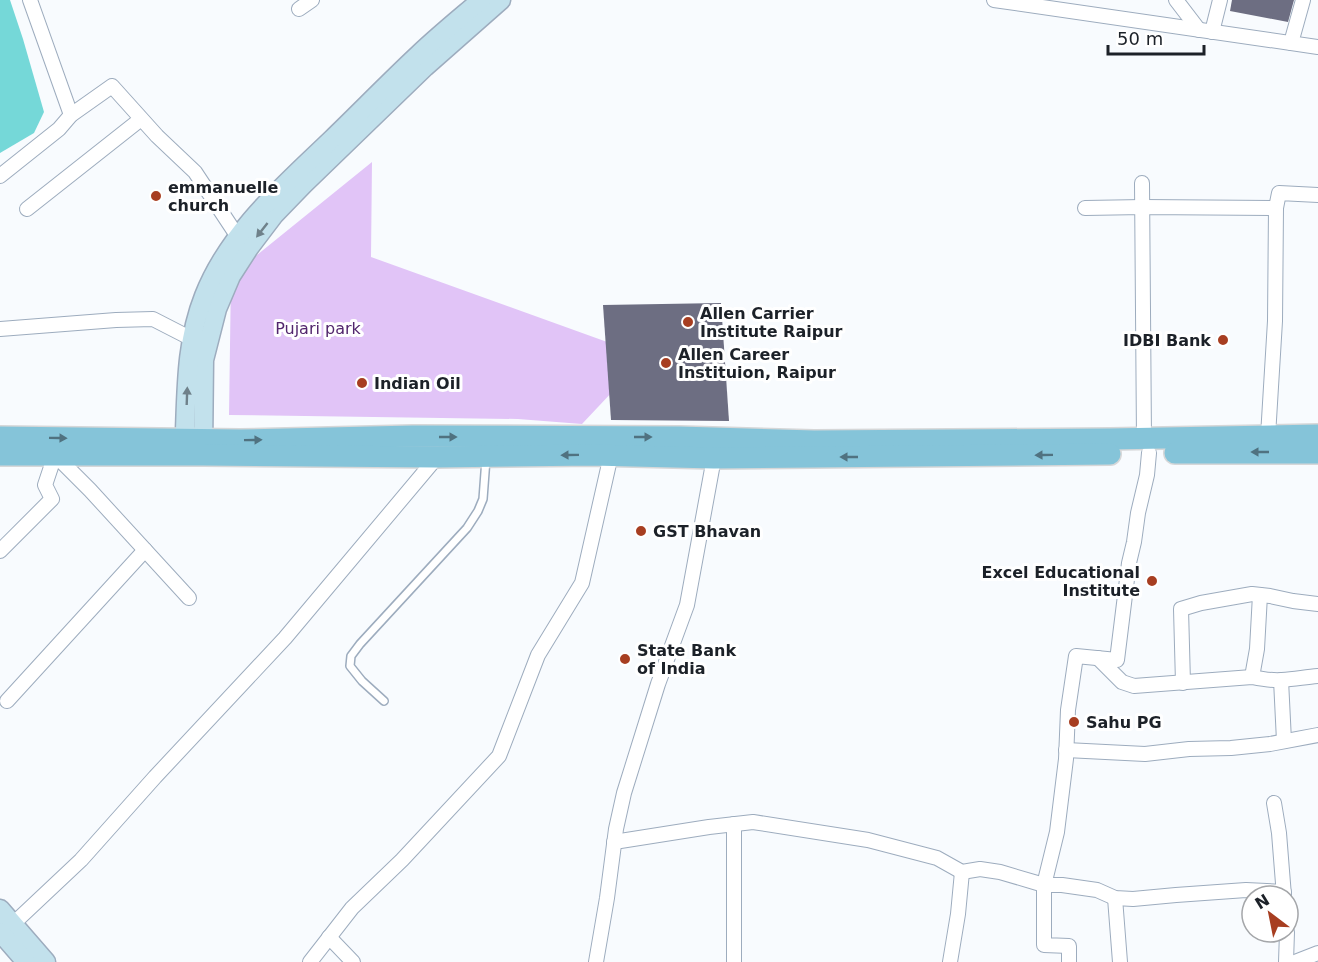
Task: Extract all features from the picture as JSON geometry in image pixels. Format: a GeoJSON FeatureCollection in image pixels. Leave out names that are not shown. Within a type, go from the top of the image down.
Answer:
{"type":"FeatureCollection","features":[{"type":"Feature","properties":{"kind":"main road"},"geometry":{"type":"LineString","coordinates":[[0,437],[194,447],[327,457],[714,458],[1034,455],[1268,436],[1318,435]]}},
{"type":"Feature","properties":{"kind":"main road"},"geometry":{"type":"LineString","coordinates":[[0,455],[55,455],[194,447],[240,440],[413,436],[679,437],[1146,446],[1318,453]]}},
{"type":"Feature","properties":{"kind":"street"},"geometry":{"type":"LineString","coordinates":[[30,0],[71,115]]}},
{"type":"Feature","properties":{"kind":"street"},"geometry":{"type":"LineString","coordinates":[[299,9],[312,0]]}},
{"type":"Feature","properties":{"kind":"street"},"geometry":{"type":"LineString","coordinates":[[194,447],[188,357],[202,298],[230,248],[279,190],[420,54],[481,0]]}},
{"type":"Feature","properties":{"kind":"street"},"geometry":{"type":"LineString","coordinates":[[194,447],[204,360],[217,309],[231,276],[249,248],[274,215],[304,184],[425,67],[501,0]]}},
{"type":"Feature","properties":{"kind":"street"},"geometry":{"type":"LineString","coordinates":[[994,0],[1061,5],[1205,31],[1318,47]]}},
{"type":"Feature","properties":{"kind":"street"},"geometry":{"type":"LineString","coordinates":[[1176,0],[1205,31]]}},
{"type":"Feature","properties":{"kind":"street"},"geometry":{"type":"LineString","coordinates":[[1205,31],[1220,0]]}},
{"type":"Feature","properties":{"kind":"street"},"geometry":{"type":"LineString","coordinates":[[1291,43],[1303,0]]}},
{"type":"Feature","properties":{"kind":"street"},"geometry":{"type":"LineString","coordinates":[[0,176],[59,129],[71,115],[112,86],[157,136],[195,172],[238,237]]}},
{"type":"Feature","properties":{"kind":"street"},"geometry":{"type":"LineString","coordinates":[[27,209],[141,119]]}},
{"type":"Feature","properties":{"kind":"street"},"geometry":{"type":"LineString","coordinates":[[1069,962],[1069,946],[1044,945],[1044,885],[1057,832],[1068,710],[1076,656],[1117,660],[1129,563],[1147,475],[1142,183]]}},
{"type":"Feature","properties":{"kind":"street"},"geometry":{"type":"LineString","coordinates":[[1268,436],[1275,321],[1276,208],[1279,193],[1318,195]]}},
{"type":"Feature","properties":{"kind":"street"},"geometry":{"type":"LineString","coordinates":[[1085,208],[1276,208]]}},
{"type":"Feature","properties":{"kind":"street"},"geometry":{"type":"LineString","coordinates":[[0,329],[153,319],[192,339]]}},
{"type":"Feature","properties":{"kind":"street"},"geometry":{"type":"LineString","coordinates":[[0,551],[52,499],[45,485],[55,455],[90,489],[189,598]]}},
{"type":"Feature","properties":{"kind":"street"},"geometry":{"type":"LineString","coordinates":[[310,962],[352,908],[402,860],[499,756],[538,655],[582,583],[611,456]]}},
{"type":"Feature","properties":{"kind":"street"},"geometry":{"type":"LineString","coordinates":[[7,928],[81,860],[154,777],[285,638],[437,457]]}},
{"type":"Feature","properties":{"kind":"street"},"geometry":{"type":"LineString","coordinates":[[596,962],[614,842],[624,793],[658,684],[687,605],[714,458]]}},
{"type":"Feature","properties":{"kind":"street"},"geometry":{"type":"LineString","coordinates":[[7,701],[145,549]]}},
{"type":"Feature","properties":{"kind":"street"},"geometry":{"type":"LineString","coordinates":[[1183,683],[1181,609],[1252,594],[1318,604]]}},
{"type":"Feature","properties":{"kind":"street"},"geometry":{"type":"LineString","coordinates":[[1252,677],[1257,649],[1260,595]]}},
{"type":"Feature","properties":{"kind":"street"},"geometry":{"type":"LineString","coordinates":[[1098,658],[1122,682],[1134,686],[1252,677],[1281,681],[1318,676]]}},
{"type":"Feature","properties":{"kind":"street"},"geometry":{"type":"LineString","coordinates":[[1281,681],[1284,741]]}},
{"type":"Feature","properties":{"kind":"street"},"geometry":{"type":"LineString","coordinates":[[1066,750],[1145,754],[1189,749],[1231,748],[1318,735]]}},
{"type":"Feature","properties":{"kind":"street"},"geometry":{"type":"LineString","coordinates":[[1274,803],[1283,884]]}},
{"type":"Feature","properties":{"kind":"street"},"geometry":{"type":"LineString","coordinates":[[614,842],[753,822],[868,840],[937,858],[962,872],[980,869],[1000,872],[1044,885],[1097,890],[1115,898],[1133,899],[1240,890]]}},
{"type":"Feature","properties":{"kind":"street"},"geometry":{"type":"LineString","coordinates":[[734,824],[734,962]]}},
{"type":"Feature","properties":{"kind":"street"},"geometry":{"type":"LineString","coordinates":[[950,962],[962,872]]}},
{"type":"Feature","properties":{"kind":"street"},"geometry":{"type":"LineString","coordinates":[[1115,898],[1120,962]]}},
{"type":"Feature","properties":{"kind":"street"},"geometry":{"type":"LineString","coordinates":[[0,909],[7,928],[26,962]]}},
{"type":"Feature","properties":{"kind":"street"},"geometry":{"type":"LineString","coordinates":[[7,928],[46,962]]}},
{"type":"Feature","properties":{"kind":"street"},"geometry":{"type":"LineString","coordinates":[[329,938],[353,962]]}},
{"type":"Feature","properties":{"kind":"street"},"geometry":{"type":"LineString","coordinates":[[1286,962],[1287,944]]}},
{"type":"Feature","properties":{"kind":"street"},"geometry":{"type":"LineString","coordinates":[[1295,962],[1318,953]]}},
{"type":"Feature","properties":{"kind":"lane"},"geometry":{"type":"LineString","coordinates":[[384,700],[354,673],[350,666],[351,656],[467,528],[483,499],[486,456]]}},
{"type":"Feature","properties":{"kind":"green space","name":"Pujari park"},"geometry":{"type":"Polygon","coordinates":[[[372,162],[371,257],[646,356],[582,424],[518,419],[229,415],[231,276],[372,162]]]}},
{"type":"Feature","properties":{"kind":"water"},"geometry":{"type":"Polygon","coordinates":[[[0,0],[10,0],[44,112],[34,133],[0,153],[0,0]]]}},
{"type":"Feature","properties":{"kind":"building"},"geometry":{"type":"Polygon","coordinates":[[[1232,0],[1294,0],[1288,22],[1230,11],[1232,0]]]}},
{"type":"Feature","properties":{"kind":"building","name":"Allen Career Instituion, Raipur"},"geometry":{"type":"Polygon","coordinates":[[[721,303],[729,421],[611,420],[603,305],[721,303]]]}},
{"type":"Feature","properties":{"kind":"place","name":"emmanuelle church"},"geometry":{"type":"Point","coordinates":[156,196]}},
{"type":"Feature","properties":{"kind":"place","name":"Allen Carrier Institute Raipur"},"geometry":{"type":"Point","coordinates":[688,322]}},
{"type":"Feature","properties":{"kind":"place","name":"IDBI Bank"},"geometry":{"type":"Point","coordinates":[1223,340]}},
{"type":"Feature","properties":{"kind":"place","name":"Allen Career Instituion, Raipur"},"geometry":{"type":"Point","coordinates":[666,363]}},
{"type":"Feature","properties":{"kind":"place","name":"Indian Oil"},"geometry":{"type":"Point","coordinates":[362,383]}},
{"type":"Feature","properties":{"kind":"place","name":"GST Bhavan"},"geometry":{"type":"Point","coordinates":[641,531]}},
{"type":"Feature","properties":{"kind":"place","name":"Excel Educational Institute"},"geometry":{"type":"Point","coordinates":[1152,581]}},
{"type":"Feature","properties":{"kind":"place","name":"State Bank of India"},"geometry":{"type":"Point","coordinates":[625,659]}},
{"type":"Feature","properties":{"kind":"place","name":"Sahu PG"},"geometry":{"type":"Point","coordinates":[1074,722]}}]}
